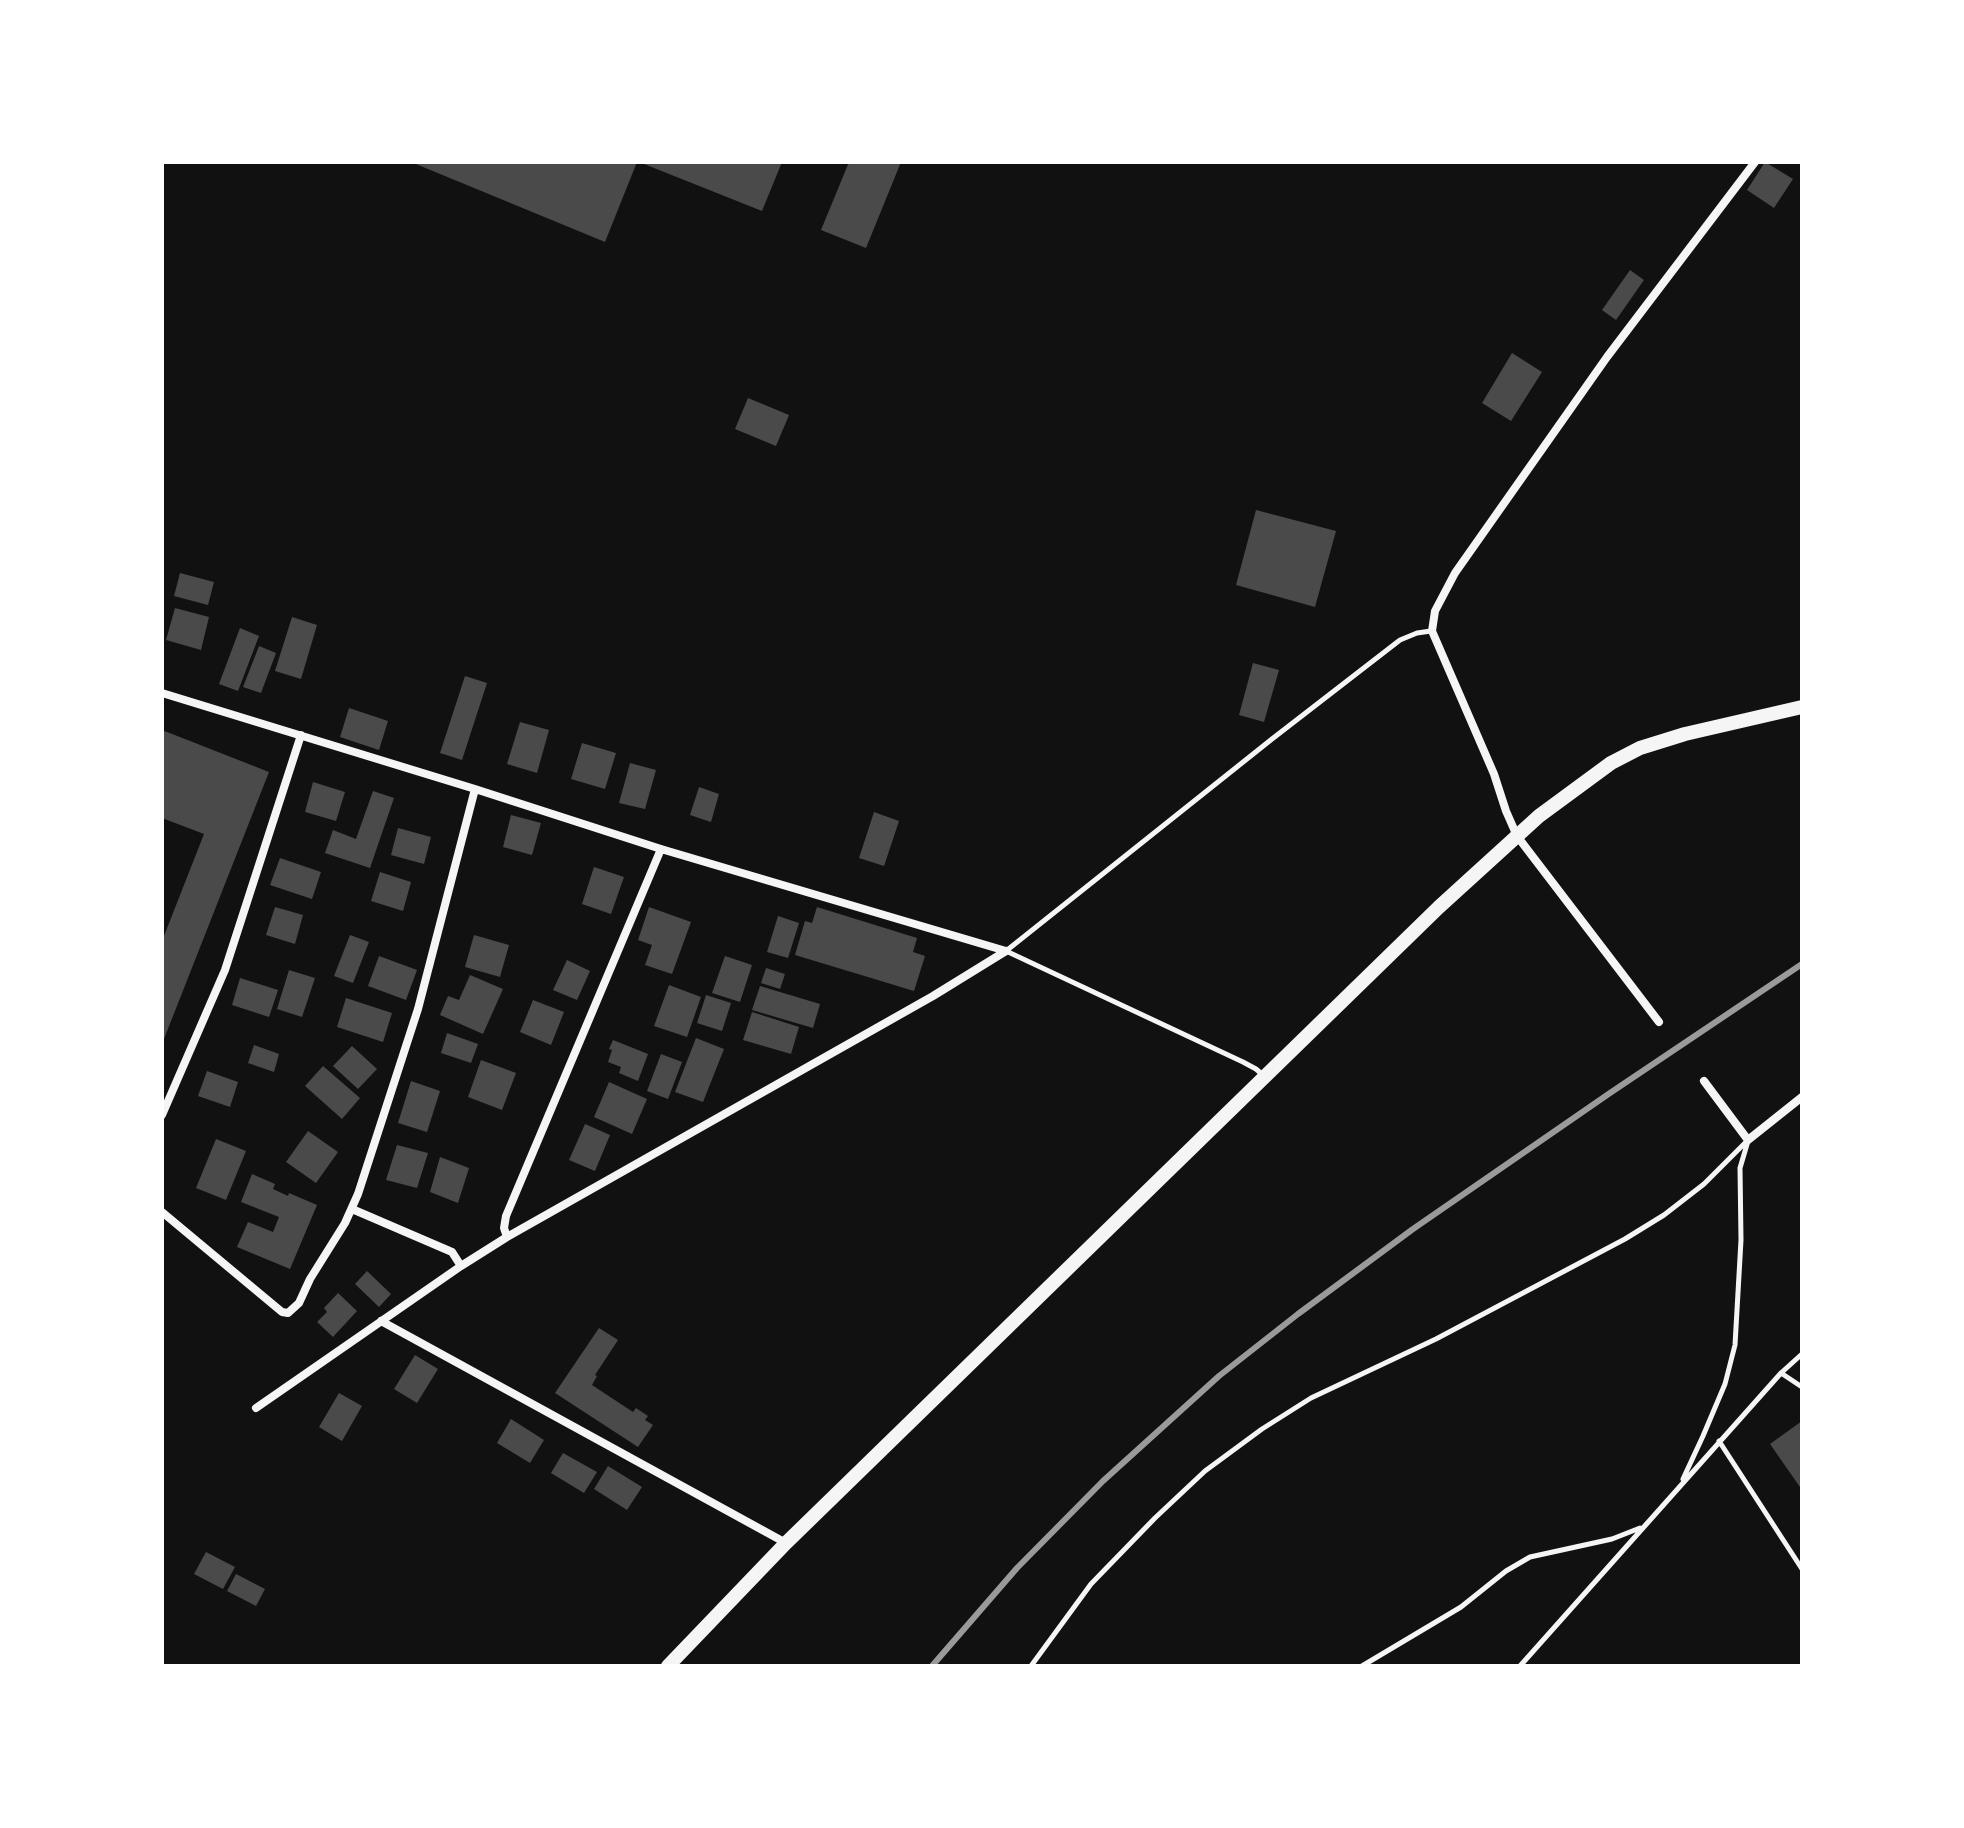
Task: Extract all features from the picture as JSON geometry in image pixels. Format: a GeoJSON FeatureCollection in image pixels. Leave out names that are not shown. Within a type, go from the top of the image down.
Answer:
{"type":"FeatureCollection","features":[{"type":"Feature","properties":{"kind":"street"},"geometry":{"type":"LineString","coordinates":[[1659,1022],[1517,836],[1494,774],[1432,631],[1435,611],[1455,573],[1607,357],[1755,162]]}},
{"type":"Feature","properties":{"kind":"street"},"geometry":{"type":"LineString","coordinates":[[162,693],[661,849],[1006,951]]}},
{"type":"Feature","properties":{"kind":"street"},"geometry":{"type":"LineString","coordinates":[[668,1666],[786,1543],[1439,907],[1539,816],[1611,763],[1640,748],[1685,734],[1802,707]]}},
{"type":"Feature","properties":{"kind":"street"},"geometry":{"type":"LineString","coordinates":[[162,1115],[225,970],[301,735]]}},
{"type":"Feature","properties":{"kind":"street"},"geometry":{"type":"LineString","coordinates":[[162,1212],[282,1312],[292,1311],[299,1303],[352,1209],[418,1009],[475,789]]}},
{"type":"Feature","properties":{"kind":"street"},"geometry":{"type":"LineString","coordinates":[[507,1237],[504,1228],[506,1216],[661,849]]}},
{"type":"Feature","properties":{"kind":"street"},"geometry":{"type":"LineString","coordinates":[[256,1408],[507,1237],[933,996],[1006,951]]}},
{"type":"Feature","properties":{"kind":"street"},"geometry":{"type":"LineString","coordinates":[[1704,1081],[1748,1140],[1802,1097]]}},
{"type":"Feature","properties":{"kind":"street"},"geometry":{"type":"LineString","coordinates":[[352,1209],[452,1252],[461,1266]]}},
{"type":"Feature","properties":{"kind":"street"},"geometry":{"type":"LineString","coordinates":[[381,1321],[786,1543]]}},
{"type":"Feature","properties":{"kind":"lane"},"geometry":{"type":"LineString","coordinates":[[1265,1077],[1243,1062],[1006,951],[1400,640],[1432,631]]}},
{"type":"Feature","properties":{"kind":"lane"},"geometry":{"type":"LineString","coordinates":[[1680,1486],[1725,1384],[1735,1345],[1741,1240],[1740,1168],[1748,1140]]}},
{"type":"Feature","properties":{"kind":"lane"},"geometry":{"type":"LineString","coordinates":[[1031,1666],[1091,1584],[1155,1518],[1205,1471],[1262,1429],[1311,1398],[1436,1339],[1625,1239],[1664,1215],[1704,1184],[1748,1140]]}},
{"type":"Feature","properties":{"kind":"lane"},"geometry":{"type":"LineString","coordinates":[[1520,1666],[1719,1441],[1802,1354]]}},
{"type":"Feature","properties":{"kind":"lane"},"geometry":{"type":"LineString","coordinates":[[1781,1373],[1802,1387]]}},
{"type":"Feature","properties":{"kind":"lane"},"geometry":{"type":"LineString","coordinates":[[1719,1441],[1802,1569]]}},
{"type":"Feature","properties":{"kind":"lane"},"geometry":{"type":"LineString","coordinates":[[1362,1666],[1461,1607],[1506,1571],[1530,1557],[1612,1539],[1642,1527]]}},
{"type":"Feature","properties":{"kind":"building"},"geometry":{"type":"Polygon","coordinates":[[[411,162],[637,162],[605,242],[411,162]]]}},
{"type":"Feature","properties":{"kind":"building"},"geometry":{"type":"Polygon","coordinates":[[[639,162],[782,162],[762,211],[639,162]]]}},
{"type":"Feature","properties":{"kind":"building"},"geometry":{"type":"Polygon","coordinates":[[[849,162],[901,162],[866,248],[821,230],[849,162]]]}},
{"type":"Feature","properties":{"kind":"building"},"geometry":{"type":"Polygon","coordinates":[[[1765,162],[1793,179],[1774,208],[1747,190],[1765,162]]]}},
{"type":"Feature","properties":{"kind":"building"},"geometry":{"type":"Polygon","coordinates":[[[1630,270],[1644,280],[1616,320],[1602,310],[1630,270]]]}},
{"type":"Feature","properties":{"kind":"building"},"geometry":{"type":"Polygon","coordinates":[[[1512,353],[1542,372],[1511,421],[1482,403],[1512,353]]]}},
{"type":"Feature","properties":{"kind":"building"},"geometry":{"type":"Polygon","coordinates":[[[748,398],[789,415],[776,446],[735,429],[748,398]]]}},
{"type":"Feature","properties":{"kind":"building"},"geometry":{"type":"Polygon","coordinates":[[[1256,510],[1336,531],[1315,607],[1236,585],[1256,510]]]}},
{"type":"Feature","properties":{"kind":"building"},"geometry":{"type":"Polygon","coordinates":[[[180,573],[214,582],[208,605],[174,596],[180,573]]]}},
{"type":"Feature","properties":{"kind":"building"},"geometry":{"type":"Polygon","coordinates":[[[175,608],[209,617],[201,650],[166,640],[175,608]]]}},
{"type":"Feature","properties":{"kind":"building"},"geometry":{"type":"Polygon","coordinates":[[[292,617],[317,625],[301,679],[275,671],[292,617]]]}},
{"type":"Feature","properties":{"kind":"building"},"geometry":{"type":"Polygon","coordinates":[[[240,628],[259,636],[238,691],[219,684],[240,628]]]}},
{"type":"Feature","properties":{"kind":"building"},"geometry":{"type":"Polygon","coordinates":[[[259,646],[276,653],[261,693],[243,687],[259,646]]]}},
{"type":"Feature","properties":{"kind":"building"},"geometry":{"type":"Polygon","coordinates":[[[1253,663],[1279,670],[1264,722],[1239,715],[1253,663]]]}},
{"type":"Feature","properties":{"kind":"building"},"geometry":{"type":"Polygon","coordinates":[[[465,676],[487,683],[462,760],[440,753],[465,676]]]}},
{"type":"Feature","properties":{"kind":"building"},"geometry":{"type":"Polygon","coordinates":[[[349,708],[388,721],[379,750],[340,737],[349,708]]]}},
{"type":"Feature","properties":{"kind":"building"},"geometry":{"type":"Polygon","coordinates":[[[520,722],[549,730],[537,773],[507,764],[520,722]]]}},
{"type":"Feature","properties":{"kind":"building"},"geometry":{"type":"Polygon","coordinates":[[[162,730],[269,772],[162,1044],[162,941],[204,834],[162,818],[162,730]]]}},
{"type":"Feature","properties":{"kind":"building"},"geometry":{"type":"Polygon","coordinates":[[[582,743],[616,753],[605,789],[571,779],[582,743]]]}},
{"type":"Feature","properties":{"kind":"building"},"geometry":{"type":"Polygon","coordinates":[[[630,763],[656,770],[645,809],[619,803],[630,763]]]}},
{"type":"Feature","properties":{"kind":"building"},"geometry":{"type":"Polygon","coordinates":[[[313,782],[345,792],[336,821],[305,812],[313,782]]]}},
{"type":"Feature","properties":{"kind":"building"},"geometry":{"type":"Polygon","coordinates":[[[699,787],[719,794],[711,822],[690,815],[699,787]]]}},
{"type":"Feature","properties":{"kind":"building"},"geometry":{"type":"Polygon","coordinates":[[[373,791],[394,798],[370,868],[325,853],[333,830],[356,839],[373,791]]]}},
{"type":"Feature","properties":{"kind":"building"},"geometry":{"type":"Polygon","coordinates":[[[874,812],[899,821],[884,866],[859,858],[874,812]]]}},
{"type":"Feature","properties":{"kind":"building"},"geometry":{"type":"Polygon","coordinates":[[[511,815],[541,823],[532,855],[503,847],[511,815]]]}},
{"type":"Feature","properties":{"kind":"building"},"geometry":{"type":"Polygon","coordinates":[[[398,828],[431,837],[424,864],[391,855],[398,828]]]}},
{"type":"Feature","properties":{"kind":"building"},"geometry":{"type":"Polygon","coordinates":[[[280,858],[321,872],[312,899],[270,885],[280,858]]]}},
{"type":"Feature","properties":{"kind":"building"},"geometry":{"type":"Polygon","coordinates":[[[594,867],[624,877],[611,914],[582,904],[594,867]]]}},
{"type":"Feature","properties":{"kind":"building"},"geometry":{"type":"Polygon","coordinates":[[[380,872],[411,882],[403,911],[371,901],[380,872]]]}},
{"type":"Feature","properties":{"kind":"building"},"geometry":{"type":"Polygon","coordinates":[[[275,907],[303,915],[295,944],[266,935],[275,907]]]}},
{"type":"Feature","properties":{"kind":"building"},"geometry":{"type":"Polygon","coordinates":[[[649,907],[691,922],[672,974],[645,965],[652,945],[638,940],[649,907]]]}},
{"type":"Feature","properties":{"kind":"building"},"geometry":{"type":"Polygon","coordinates":[[[817,907],[917,938],[913,952],[925,956],[914,991],[795,955],[805,921],[812,923],[817,907]]]}},
{"type":"Feature","properties":{"kind":"building"},"geometry":{"type":"Polygon","coordinates":[[[778,916],[799,923],[788,958],[767,952],[778,916]]]}},
{"type":"Feature","properties":{"kind":"building"},"geometry":{"type":"Polygon","coordinates":[[[350,935],[369,942],[353,983],[334,976],[350,935]]]}},
{"type":"Feature","properties":{"kind":"building"},"geometry":{"type":"Polygon","coordinates":[[[474,935],[509,945],[500,977],[465,967],[474,935]]]}},
{"type":"Feature","properties":{"kind":"building"},"geometry":{"type":"Polygon","coordinates":[[[379,956],[417,970],[406,1000],[368,986],[379,956]]]}},
{"type":"Feature","properties":{"kind":"building"},"geometry":{"type":"Polygon","coordinates":[[[725,956],[752,965],[740,1002],[712,993],[725,956]]]}},
{"type":"Feature","properties":{"kind":"building"},"geometry":{"type":"Polygon","coordinates":[[[567,960],[590,971],[577,1000],[553,990],[567,960]]]}},
{"type":"Feature","properties":{"kind":"building"},"geometry":{"type":"Polygon","coordinates":[[[766,968],[785,974],[780,989],[761,983],[766,968]]]}},
{"type":"Feature","properties":{"kind":"building"},"geometry":{"type":"Polygon","coordinates":[[[289,970],[315,978],[302,1017],[277,1009],[289,970]]]}},
{"type":"Feature","properties":{"kind":"building"},"geometry":{"type":"Polygon","coordinates":[[[470,975],[503,989],[483,1034],[440,1015],[448,996],[459,1000],[470,975]]]}},
{"type":"Feature","properties":{"kind":"building"},"geometry":{"type":"Polygon","coordinates":[[[240,978],[278,990],[269,1017],[232,1005],[240,978]]]}},
{"type":"Feature","properties":{"kind":"building"},"geometry":{"type":"Polygon","coordinates":[[[669,985],[701,997],[687,1037],[654,1026],[669,985]]]}},
{"type":"Feature","properties":{"kind":"building"},"geometry":{"type":"Polygon","coordinates":[[[760,986],[820,1004],[813,1028],[752,1010],[760,986]]]}},
{"type":"Feature","properties":{"kind":"building"},"geometry":{"type":"Polygon","coordinates":[[[706,995],[731,1003],[722,1031],[697,1023],[706,995]]]}},
{"type":"Feature","properties":{"kind":"building"},"geometry":{"type":"Polygon","coordinates":[[[346,998],[392,1013],[383,1042],[337,1027],[346,998]]]}},
{"type":"Feature","properties":{"kind":"building"},"geometry":{"type":"Polygon","coordinates":[[[533,1000],[564,1012],[551,1045],[520,1032],[533,1000]]]}},
{"type":"Feature","properties":{"kind":"building"},"geometry":{"type":"Polygon","coordinates":[[[752,1012],[799,1027],[791,1054],[743,1040],[752,1012]]]}},
{"type":"Feature","properties":{"kind":"building"},"geometry":{"type":"Polygon","coordinates":[[[447,1033],[478,1044],[471,1063],[441,1053],[447,1033]]]}},
{"type":"Feature","properties":{"kind":"building"},"geometry":{"type":"Polygon","coordinates":[[[696,1038],[724,1049],[703,1102],[675,1092],[696,1038]]]}},
{"type":"Feature","properties":{"kind":"building"},"geometry":{"type":"Polygon","coordinates":[[[613,1040],[648,1054],[638,1081],[619,1073],[621,1067],[608,1062],[613,1040]]]}},
{"type":"Feature","properties":{"kind":"building"},"geometry":{"type":"Polygon","coordinates":[[[254,1045],[279,1054],[274,1072],[248,1063],[254,1045]]]}},
{"type":"Feature","properties":{"kind":"building"},"geometry":{"type":"Polygon","coordinates":[[[352,1046],[377,1069],[358,1089],[333,1066],[352,1046]]]}},
{"type":"Feature","properties":{"kind":"building"},"geometry":{"type":"Polygon","coordinates":[[[661,1054],[682,1062],[668,1099],[647,1091],[661,1054]]]}},
{"type":"Feature","properties":{"kind":"building"},"geometry":{"type":"Polygon","coordinates":[[[481,1060],[516,1073],[502,1110],[468,1097],[481,1060]]]}},
{"type":"Feature","properties":{"kind":"building"},"geometry":{"type":"Polygon","coordinates":[[[323,1066],[360,1098],[342,1119],[305,1086],[323,1066]]]}},
{"type":"Feature","properties":{"kind":"building"},"geometry":{"type":"Polygon","coordinates":[[[207,1071],[238,1082],[230,1107],[198,1096],[207,1071]]]}},
{"type":"Feature","properties":{"kind":"building"},"geometry":{"type":"Polygon","coordinates":[[[411,1081],[440,1091],[427,1132],[398,1123],[411,1081]]]}},
{"type":"Feature","properties":{"kind":"building"},"geometry":{"type":"Polygon","coordinates":[[[609,1082],[647,1099],[632,1134],[594,1117],[609,1082]]]}},
{"type":"Feature","properties":{"kind":"building"},"geometry":{"type":"Polygon","coordinates":[[[585,1124],[610,1135],[595,1171],[569,1160],[585,1124]]]}},
{"type":"Feature","properties":{"kind":"building"},"geometry":{"type":"Polygon","coordinates":[[[308,1131],[338,1152],[316,1183],[286,1162],[308,1131]]]}},
{"type":"Feature","properties":{"kind":"building"},"geometry":{"type":"Polygon","coordinates":[[[216,1139],[246,1151],[226,1200],[196,1188],[216,1139]]]}},
{"type":"Feature","properties":{"kind":"building"},"geometry":{"type":"Polygon","coordinates":[[[397,1145],[428,1153],[417,1188],[386,1180],[397,1145]]]}},
{"type":"Feature","properties":{"kind":"building"},"geometry":{"type":"Polygon","coordinates":[[[440,1157],[469,1168],[458,1203],[430,1192],[440,1157]]]}},
{"type":"Feature","properties":{"kind":"building"},"geometry":{"type":"Polygon","coordinates":[[[252,1174],[275,1184],[273,1189],[317,1205],[290,1269],[237,1247],[248,1222],[273,1232],[279,1217],[241,1202],[252,1174]]]}},
{"type":"Feature","properties":{"kind":"building"},"geometry":{"type":"Polygon","coordinates":[[[367,1271],[391,1294],[379,1307],[355,1284],[367,1271]]]}},
{"type":"Feature","properties":{"kind":"building"},"geometry":{"type":"Polygon","coordinates":[[[338,1293],[357,1311],[333,1337],[317,1322],[327,1312],[324,1308],[338,1293]]]}},
{"type":"Feature","properties":{"kind":"building"},"geometry":{"type":"Polygon","coordinates":[[[599,1328],[618,1340],[595,1375],[592,1385],[633,1412],[636,1408],[648,1416],[645,1420],[653,1425],[638,1447],[555,1393],[599,1328]]]}},
{"type":"Feature","properties":{"kind":"building"},"geometry":{"type":"Polygon","coordinates":[[[415,1355],[438,1369],[417,1403],[394,1389],[415,1355]]]}},
{"type":"Feature","properties":{"kind":"building"},"geometry":{"type":"Polygon","coordinates":[[[339,1393],[362,1406],[342,1441],[319,1427],[339,1393]]]}},
{"type":"Feature","properties":{"kind":"building"},"geometry":{"type":"Polygon","coordinates":[[[511,1419],[544,1440],[530,1463],[497,1443],[511,1419]]]}},
{"type":"Feature","properties":{"kind":"building"},"geometry":{"type":"Polygon","coordinates":[[[1802,1421],[1802,1490],[1770,1444],[1802,1421]]]}},
{"type":"Feature","properties":{"kind":"building"},"geometry":{"type":"Polygon","coordinates":[[[563,1453],[597,1472],[584,1493],[551,1473],[563,1453]]]}},
{"type":"Feature","properties":{"kind":"building"},"geometry":{"type":"Polygon","coordinates":[[[608,1466],[642,1487],[627,1510],[594,1489],[608,1466]]]}},
{"type":"Feature","properties":{"kind":"building"},"geometry":{"type":"Polygon","coordinates":[[[206,1552],[235,1567],[223,1589],[194,1574],[206,1552]]]}},
{"type":"Feature","properties":{"kind":"building"},"geometry":{"type":"Polygon","coordinates":[[[236,1574],[265,1589],[256,1606],[227,1591],[236,1574]]]}},
{"type":"Feature","properties":{"kind":"railway"},"geometry":{"type":"LineString","coordinates":[[932,1666],[1017,1568],[1103,1481],[1219,1376],[1413,1229],[1802,964]]}}]}
